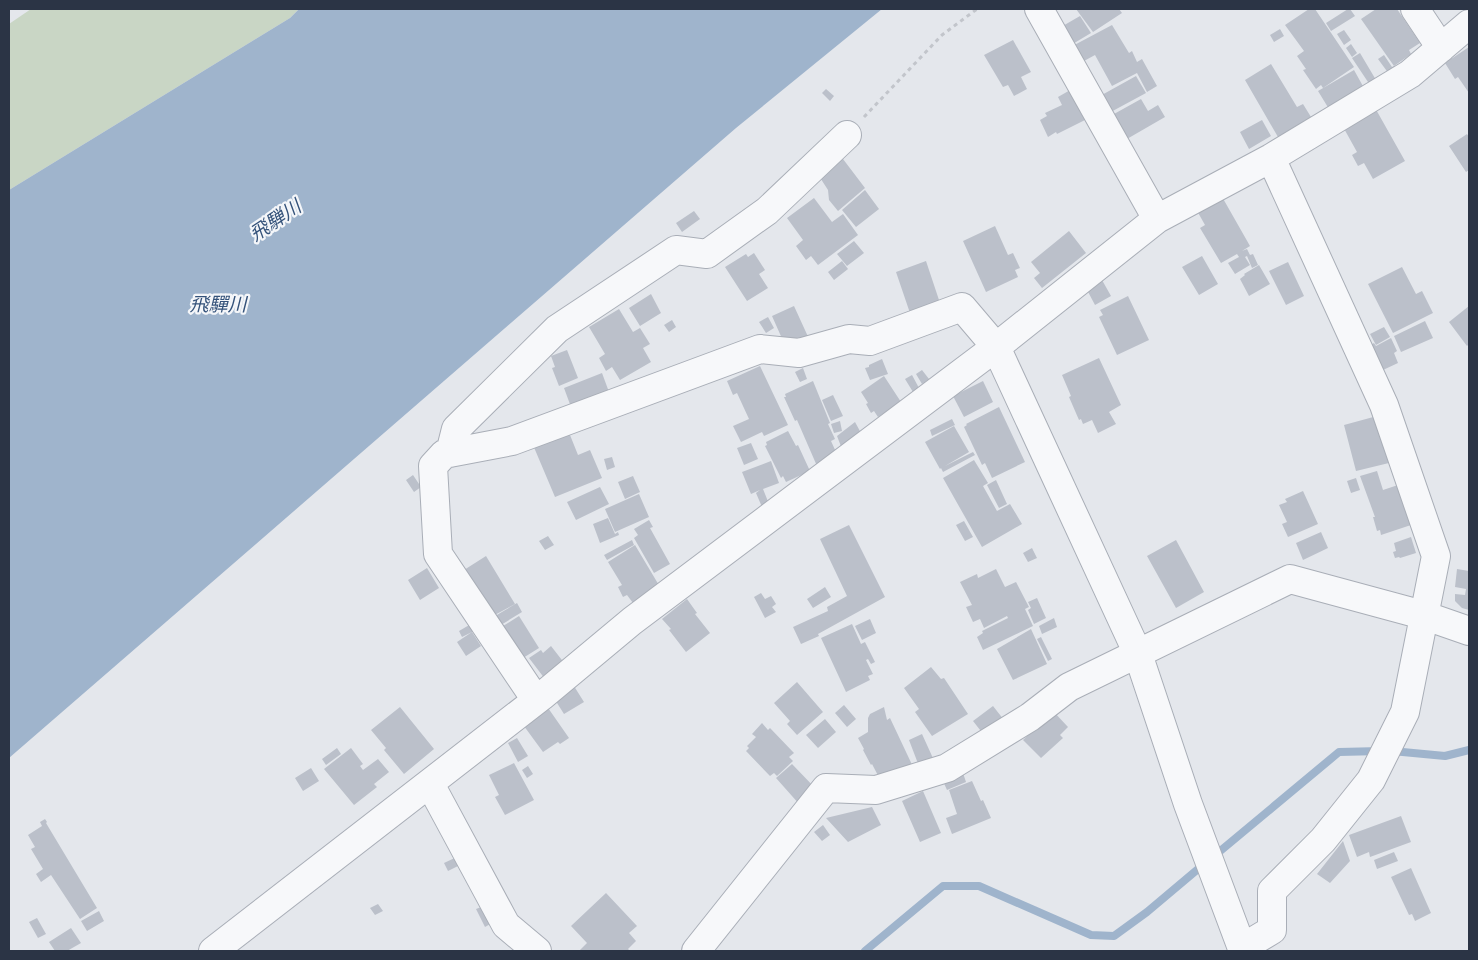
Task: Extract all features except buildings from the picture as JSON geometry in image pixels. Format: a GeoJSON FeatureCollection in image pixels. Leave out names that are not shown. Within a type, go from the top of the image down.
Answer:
{"type":"FeatureCollection","features":[{"type":"Feature","properties":{"kind":"street"},"geometry":{"type":"LineString","coordinates":[[1039,9],[1156,219]]}},
{"type":"Feature","properties":{"kind":"street"},"geometry":{"type":"LineString","coordinates":[[1414,9],[1441,48]]}},
{"type":"Feature","properties":{"kind":"street"},"geometry":{"type":"LineString","coordinates":[[213,951],[430,784],[632,621],[996,348],[1156,219],[1271,158],[1410,74],[1469,24]]}},
{"type":"Feature","properties":{"kind":"street"},"geometry":{"type":"LineString","coordinates":[[450,453],[456,429],[557,329],[676,250],[708,254],[767,210],[847,135]]}},
{"type":"Feature","properties":{"kind":"street"},"geometry":{"type":"LineString","coordinates":[[536,700],[438,554],[433,466],[444,454],[512,441],[760,349],[799,354],[849,339],[870,341],[962,308],[996,348],[1138,654],[1188,804],[1243,950],[1272,930],[1272,891],[1323,840],[1371,780],[1405,712],[1436,556],[1384,405],[1271,158]]}},
{"type":"Feature","properties":{"kind":"street"},"geometry":{"type":"LineString","coordinates":[[696,951],[826,788],[876,790],[947,768],[1030,717],[1069,687],[1290,579],[1423,615],[1469,631]]}},
{"type":"Feature","properties":{"kind":"street"},"geometry":{"type":"LineString","coordinates":[[430,784],[506,926],[537,951]]}},
{"type":"Feature","properties":{"kind":"path"},"geometry":{"type":"LineString","coordinates":[[847,135],[942,35],[977,9]]}},
{"type":"Feature","properties":{"kind":"green space"},"geometry":{"type":"Polygon","coordinates":[[[31,9],[299,9],[290,18],[9,190],[9,24],[31,9]]]}},
{"type":"Feature","properties":{"kind":"water","name":"飛驒川"},"geometry":{"type":"Polygon","coordinates":[[[299,9],[882,9],[736,128],[9,758],[9,190],[290,18],[299,9]]]}},
{"type":"Feature","properties":{"kind":"waterway"},"geometry":{"type":"LineString","coordinates":[[1392,751],[1445,756],[1469,750]]}},
{"type":"Feature","properties":{"kind":"waterway"},"geometry":{"type":"LineString","coordinates":[[1213,857],[1339,752],[1381,751]]}},
{"type":"Feature","properties":{"kind":"waterway"},"geometry":{"type":"LineString","coordinates":[[865,951],[943,886],[979,886],[1091,935],[1114,936],[1147,912],[1204,864]]}},
{"type":"Feature","properties":{"kind":"water label","name":"飛騨川"},"geometry":{"type":"Point","coordinates":[275,220]}}]}
